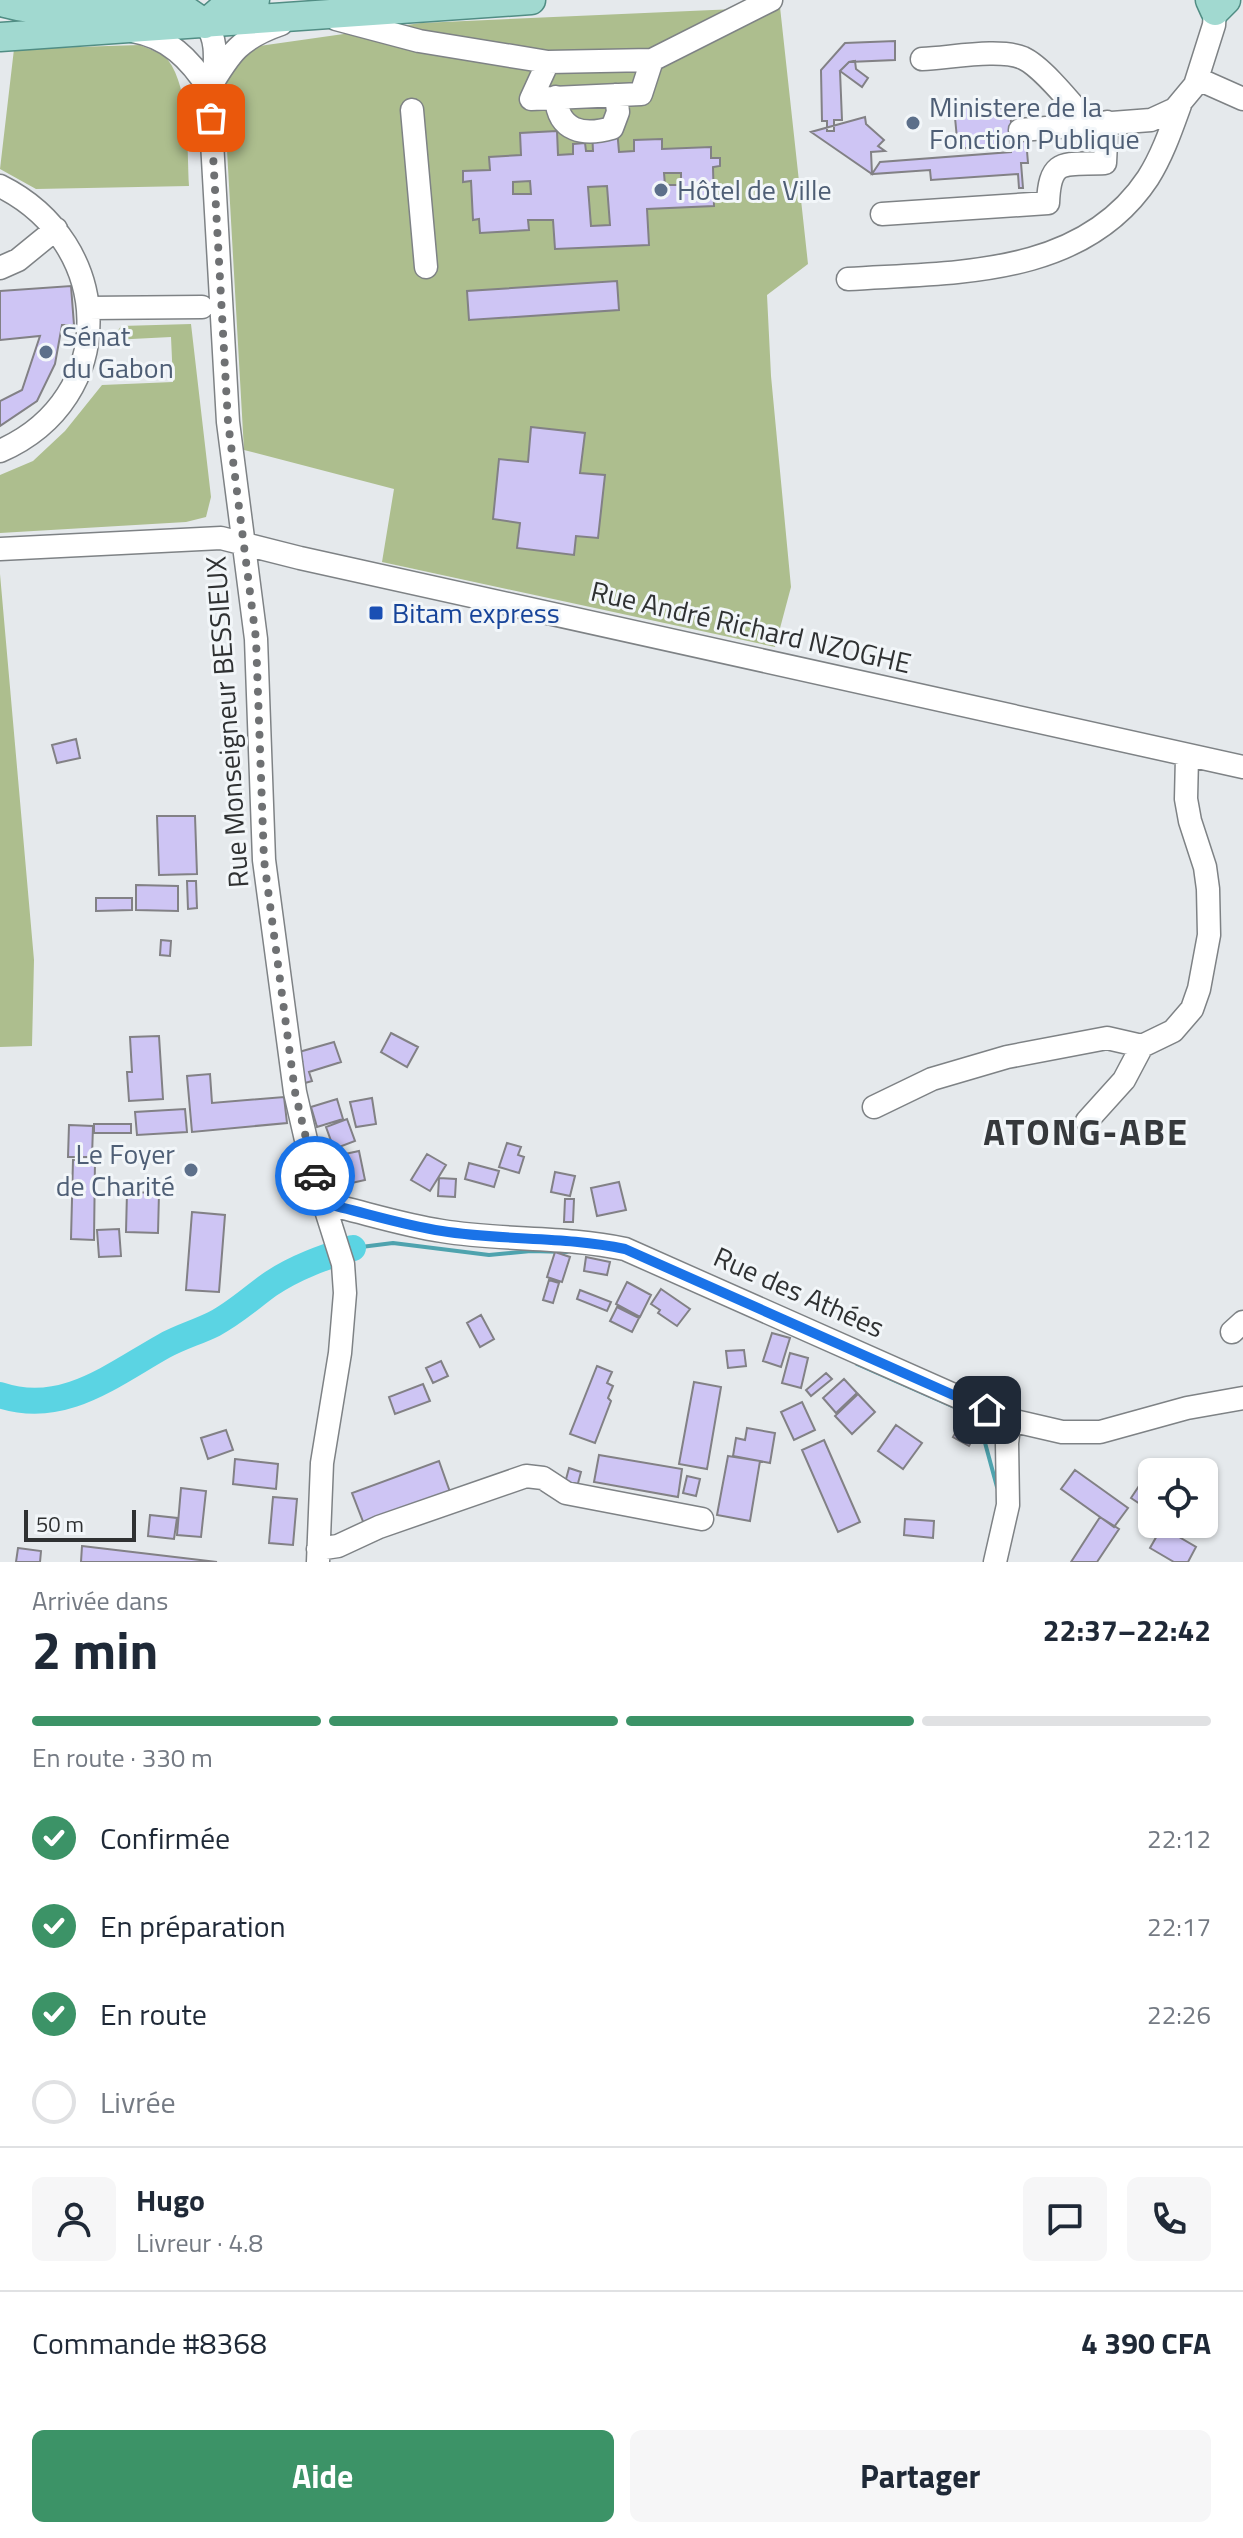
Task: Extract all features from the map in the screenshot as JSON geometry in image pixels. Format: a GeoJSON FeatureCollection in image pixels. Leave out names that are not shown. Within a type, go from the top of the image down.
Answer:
{"type":"FeatureCollection","features":[{"type":"Feature","properties":{"kind":"main road"},"geometry":{"type":"LineString","coordinates":[[3,3],[60,0]]}},
{"type":"Feature","properties":{"kind":"main road"},"geometry":{"type":"LineString","coordinates":[[205,24],[228,4],[255,0]]}},
{"type":"Feature","properties":{"kind":"main road"},"geometry":{"type":"LineString","coordinates":[[0,37],[312,16],[472,1],[531,0]]}},
{"type":"Feature","properties":{"kind":"main road"},"geometry":{"type":"LineString","coordinates":[[3,3],[46,11],[169,6],[185,10],[205,24]]}},
{"type":"Feature","properties":{"kind":"street"},"geometry":{"type":"LineString","coordinates":[[122,30],[140,32],[173,46],[186,57],[209,87],[240,43],[259,31],[312,16],[419,41],[548,62],[652,60],[771,0]]}},
{"type":"Feature","properties":{"kind":"street"},"geometry":{"type":"LineString","coordinates":[[848,279],[999,267],[1048,256],[1108,223],[1141,188],[1153,170],[1180,105],[1198,79],[1214,25],[1214,2]]}},
{"type":"Feature","properties":{"kind":"street","name":"Rue Monseigneur BESSIEUX"},"geometry":{"type":"LineString","coordinates":[[205,24],[200,33],[209,87],[227,408],[256,639],[264,860],[295,1092],[305,1139],[343,1264],[345,1312],[325,1436],[318,1555]]}},
{"type":"Feature","properties":{"kind":"street"},"geometry":{"type":"LineString","coordinates":[[882,214],[1048,203],[1049,180],[1053,172],[1066,165],[1105,163],[1099,124],[1023,58],[1002,54],[922,59]]}},
{"type":"Feature","properties":{"kind":"street"},"geometry":{"type":"LineString","coordinates":[[548,62],[531,99],[641,94],[652,60]]}},
{"type":"Feature","properties":{"kind":"street"},"geometry":{"type":"LineString","coordinates":[[1198,79],[1243,99]]}},
{"type":"Feature","properties":{"kind":"street"},"geometry":{"type":"LineString","coordinates":[[556,97],[557,110],[567,125],[590,134],[612,128],[618,112],[616,95]]}},
{"type":"Feature","properties":{"kind":"street"},"geometry":{"type":"LineString","coordinates":[[1020,130],[1151,120],[1180,105]]}},
{"type":"Feature","properties":{"kind":"street"},"geometry":{"type":"LineString","coordinates":[[412,110],[426,267]]}},
{"type":"Feature","properties":{"kind":"street"},"geometry":{"type":"LineString","coordinates":[[0,186],[32,205],[56,229],[80,272],[88,308],[86,346],[70,389],[56,411],[36,430],[0,451]]}},
{"type":"Feature","properties":{"kind":"street"},"geometry":{"type":"LineString","coordinates":[[0,268],[18,260],[56,229]]}},
{"type":"Feature","properties":{"kind":"street"},"geometry":{"type":"LineString","coordinates":[[88,308],[202,307]]}},
{"type":"Feature","properties":{"kind":"street","name":"Rue André Richard NZOGHE"},"geometry":{"type":"LineString","coordinates":[[0,549],[221,538],[1187,757],[1243,767]]}},
{"type":"Feature","properties":{"kind":"street"},"geometry":{"type":"LineString","coordinates":[[1087,1121],[1124,1080],[1142,1046],[1173,1031],[1192,1009],[1199,989],[1209,935],[1208,889],[1186,799],[1187,757]]}},
{"type":"Feature","properties":{"kind":"street"},"geometry":{"type":"LineString","coordinates":[[874,1107],[932,1079],[1007,1057],[1107,1038],[1142,1046]]}},
{"type":"Feature","properties":{"kind":"street","name":"Rue des Athées"},"geometry":{"type":"LineString","coordinates":[[323,1203],[385,1220],[443,1231],[503,1238],[590,1241],[625,1249],[1010,1420],[1062,1432],[1100,1432],[1187,1408],[1243,1398]]}},
{"type":"Feature","properties":{"kind":"street"},"geometry":{"type":"LineString","coordinates":[[995,1562],[1008,1505],[1007,1443],[1010,1420]]}},
{"type":"Feature","properties":{"kind":"street"},"geometry":{"type":"LineString","coordinates":[[318,1555],[379,1527],[526,1476],[543,1478],[566,1493],[702,1519]]}},
{"type":"Feature","properties":{"kind":"green space"},"geometry":{"type":"Polygon","coordinates":[[[780,7],[808,264],[767,295],[771,376],[791,587],[775,647],[382,562],[394,489],[244,450],[224,97],[228,76],[253,47],[421,23],[780,7]]]}},
{"type":"Feature","properties":{"kind":"green space"},"geometry":{"type":"Polygon","coordinates":[[[140,45],[159,53],[175,72],[184,103],[189,186],[36,189],[0,169],[14,49],[140,45]]]}},
{"type":"Feature","properties":{"kind":"green space"},"geometry":{"type":"Polygon","coordinates":[[[191,324],[211,497],[206,517],[186,522],[0,533],[0,475],[33,461],[65,431],[102,385],[173,382],[171,337],[112,340],[121,326],[191,324]]]}},
{"type":"Feature","properties":{"kind":"green space"},"geometry":{"type":"Polygon","coordinates":[[[0,574],[34,960],[32,1046],[0,1047],[0,574]]]}},
{"type":"Feature","properties":{"kind":"building"},"geometry":{"type":"Polygon","coordinates":[[[895,41],[895,60],[849,62],[840,71],[842,120],[834,120],[834,131],[827,131],[827,121],[822,121],[821,70],[845,43],[895,41]]]}},
{"type":"Feature","properties":{"kind":"building"},"geometry":{"type":"Polygon","coordinates":[[[855,61],[856,69],[868,78],[862,87],[840,71],[849,62],[855,61]]]}},
{"type":"Feature","properties":{"kind":"building"},"geometry":{"type":"Polygon","coordinates":[[[984,105],[984,110],[1010,108],[1012,137],[996,139],[997,145],[958,149],[954,107],[984,105]]]}},
{"type":"Feature","properties":{"kind":"building"},"geometry":{"type":"Polygon","coordinates":[[[865,117],[866,124],[884,140],[878,146],[885,151],[871,152],[872,174],[811,132],[865,117]]]}},
{"type":"Feature","properties":{"kind":"building","name":"Hôtel de Ville"},"geometry":{"type":"Polygon","coordinates":[[[617,129],[619,152],[634,151],[634,140],[662,139],[662,149],[711,147],[711,158],[720,158],[720,166],[713,167],[714,206],[647,209],[649,245],[555,249],[553,220],[528,220],[529,230],[480,233],[479,219],[473,220],[471,181],[463,182],[463,171],[490,170],[489,157],[521,155],[520,133],[557,131],[558,155],[573,154],[573,144],[585,143],[586,151],[593,151],[592,130],[617,129]],[[664,173],[665,185],[681,185],[681,173],[664,173]],[[530,181],[513,182],[513,194],[531,194],[530,181]],[[607,186],[588,187],[591,226],[610,225],[607,186]]]}},
{"type":"Feature","properties":{"kind":"building"},"geometry":{"type":"Polygon","coordinates":[[[1026,139],[1028,163],[1021,163],[1023,188],[1019,188],[1018,174],[931,180],[930,170],[872,174],[880,162],[1011,152],[1010,140],[1026,139]]]}},
{"type":"Feature","properties":{"kind":"building"},"geometry":{"type":"Polygon","coordinates":[[[617,281],[619,310],[469,320],[467,291],[617,281]]]}},
{"type":"Feature","properties":{"kind":"building","name":"Sénat du Gabon"},"geometry":{"type":"Polygon","coordinates":[[[71,286],[74,325],[62,325],[55,364],[37,401],[0,426],[0,401],[22,390],[40,336],[0,340],[0,291],[71,286]]]}},
{"type":"Feature","properties":{"kind":"building"},"geometry":{"type":"Polygon","coordinates":[[[531,427],[585,433],[580,473],[605,475],[598,538],[576,536],[574,555],[517,548],[520,523],[493,519],[499,459],[528,462],[531,427]]]}},
{"type":"Feature","properties":{"kind":"building"},"geometry":{"type":"Polygon","coordinates":[[[76,739],[80,758],[57,763],[52,745],[76,739]]]}},
{"type":"Feature","properties":{"kind":"building"},"geometry":{"type":"Polygon","coordinates":[[[157,816],[195,816],[197,874],[159,875],[157,816]]]}},
{"type":"Feature","properties":{"kind":"building"},"geometry":{"type":"Polygon","coordinates":[[[187,881],[196,881],[197,908],[188,909],[187,881]]]}},
{"type":"Feature","properties":{"kind":"building"},"geometry":{"type":"Polygon","coordinates":[[[136,885],[178,886],[178,911],[136,910],[136,885]]]}},
{"type":"Feature","properties":{"kind":"building"},"geometry":{"type":"Polygon","coordinates":[[[96,898],[132,898],[132,910],[96,911],[96,898]]]}},
{"type":"Feature","properties":{"kind":"building"},"geometry":{"type":"Polygon","coordinates":[[[161,940],[171,941],[170,956],[160,955],[161,940]]]}},
{"type":"Feature","properties":{"kind":"building"},"geometry":{"type":"Polygon","coordinates":[[[391,1033],[418,1047],[407,1067],[381,1052],[391,1033]]]}},
{"type":"Feature","properties":{"kind":"building"},"geometry":{"type":"Polygon","coordinates":[[[159,1036],[163,1099],[129,1101],[127,1072],[132,1072],[130,1037],[159,1036]]]}},
{"type":"Feature","properties":{"kind":"building"},"geometry":{"type":"Polygon","coordinates":[[[334,1042],[341,1062],[309,1072],[312,1081],[305,1083],[298,1062],[302,1061],[299,1052],[334,1042]]]}},
{"type":"Feature","properties":{"kind":"building"},"geometry":{"type":"Polygon","coordinates":[[[210,1074],[212,1103],[284,1097],[287,1123],[192,1132],[187,1076],[210,1074]]]}},
{"type":"Feature","properties":{"kind":"building"},"geometry":{"type":"Polygon","coordinates":[[[372,1098],[376,1124],[356,1127],[350,1102],[372,1098]]]}},
{"type":"Feature","properties":{"kind":"building"},"geometry":{"type":"Polygon","coordinates":[[[337,1099],[343,1119],[317,1127],[311,1107],[337,1099]]]}},
{"type":"Feature","properties":{"kind":"building"},"geometry":{"type":"Polygon","coordinates":[[[185,1109],[187,1132],[137,1135],[135,1112],[185,1109]]]}},
{"type":"Feature","properties":{"kind":"building"},"geometry":{"type":"Polygon","coordinates":[[[347,1119],[355,1141],[334,1149],[326,1127],[347,1119]]]}},
{"type":"Feature","properties":{"kind":"building"},"geometry":{"type":"Polygon","coordinates":[[[94,1124],[131,1124],[131,1133],[94,1133],[94,1124]]]}},
{"type":"Feature","properties":{"kind":"building"},"geometry":{"type":"Polygon","coordinates":[[[69,1125],[93,1126],[92,1157],[68,1157],[69,1125]]]}},
{"type":"Feature","properties":{"kind":"building"},"geometry":{"type":"Polygon","coordinates":[[[507,1143],[521,1147],[518,1155],[524,1157],[519,1173],[499,1167],[507,1143]]]}},
{"type":"Feature","properties":{"kind":"building"},"geometry":{"type":"Polygon","coordinates":[[[359,1151],[365,1180],[338,1186],[331,1157],[359,1151]]]}},
{"type":"Feature","properties":{"kind":"building"},"geometry":{"type":"Polygon","coordinates":[[[427,1154],[446,1165],[430,1191],[411,1180],[427,1154]]]}},
{"type":"Feature","properties":{"kind":"building"},"geometry":{"type":"Polygon","coordinates":[[[73,1160],[95,1160],[94,1240],[71,1239],[73,1160]]]}},
{"type":"Feature","properties":{"kind":"building"},"geometry":{"type":"Polygon","coordinates":[[[469,1163],[499,1171],[494,1187],[465,1179],[469,1163]]]}},
{"type":"Feature","properties":{"kind":"building"},"geometry":{"type":"Polygon","coordinates":[[[555,1172],[575,1176],[570,1196],[551,1192],[555,1172]]]}},
{"type":"Feature","properties":{"kind":"building"},"geometry":{"type":"Polygon","coordinates":[[[439,1178],[456,1179],[455,1197],[438,1196],[439,1178]]]}},
{"type":"Feature","properties":{"kind":"building"},"geometry":{"type":"Polygon","coordinates":[[[619,1182],[626,1210],[597,1216],[591,1188],[619,1182]]]}},
{"type":"Feature","properties":{"kind":"building"},"geometry":{"type":"Polygon","coordinates":[[[127,1192],[159,1193],[158,1233],[126,1232],[127,1192]]]}},
{"type":"Feature","properties":{"kind":"building"},"geometry":{"type":"Polygon","coordinates":[[[565,1199],[574,1199],[573,1222],[564,1222],[565,1199]]]}},
{"type":"Feature","properties":{"kind":"building"},"geometry":{"type":"Polygon","coordinates":[[[192,1212],[225,1215],[219,1292],[186,1290],[192,1212]]]}},
{"type":"Feature","properties":{"kind":"building"},"geometry":{"type":"Polygon","coordinates":[[[119,1229],[121,1256],[99,1257],[97,1230],[119,1229]]]}},
{"type":"Feature","properties":{"kind":"building"},"geometry":{"type":"Polygon","coordinates":[[[555,1252],[570,1257],[562,1282],[547,1277],[555,1252]]]}},
{"type":"Feature","properties":{"kind":"building"},"geometry":{"type":"Polygon","coordinates":[[[586,1257],[610,1262],[607,1275],[584,1271],[586,1257]]]}},
{"type":"Feature","properties":{"kind":"building"},"geometry":{"type":"Polygon","coordinates":[[[549,1280],[559,1283],[553,1303],[543,1300],[549,1280]]]}},
{"type":"Feature","properties":{"kind":"building"},"geometry":{"type":"Polygon","coordinates":[[[627,1282],[651,1295],[640,1317],[616,1304],[627,1282]]]}},
{"type":"Feature","properties":{"kind":"building"},"geometry":{"type":"Polygon","coordinates":[[[661,1289],[690,1309],[677,1326],[651,1304],[661,1289]]]}},
{"type":"Feature","properties":{"kind":"building"},"geometry":{"type":"Polygon","coordinates":[[[580,1290],[611,1302],[607,1311],[577,1299],[580,1290]]]}},
{"type":"Feature","properties":{"kind":"building"},"geometry":{"type":"Polygon","coordinates":[[[617,1307],[639,1318],[632,1332],[610,1321],[617,1307]]]}},
{"type":"Feature","properties":{"kind":"building"},"geometry":{"type":"Polygon","coordinates":[[[481,1315],[494,1339],[480,1347],[467,1323],[481,1315]]]}},
{"type":"Feature","properties":{"kind":"building"},"geometry":{"type":"Polygon","coordinates":[[[772,1333],[790,1338],[781,1367],[763,1361],[772,1333]]]}},
{"type":"Feature","properties":{"kind":"building"},"geometry":{"type":"Polygon","coordinates":[[[744,1350],[746,1366],[728,1368],[726,1351],[744,1350]]]}},
{"type":"Feature","properties":{"kind":"building"},"geometry":{"type":"Polygon","coordinates":[[[790,1353],[808,1358],[801,1388],[782,1383],[790,1353]]]}},
{"type":"Feature","properties":{"kind":"building"},"geometry":{"type":"Polygon","coordinates":[[[441,1361],[448,1376],[433,1383],[426,1368],[441,1361]]]}},
{"type":"Feature","properties":{"kind":"building"},"geometry":{"type":"Polygon","coordinates":[[[597,1366],[612,1372],[607,1383],[613,1386],[608,1398],[611,1401],[595,1443],[570,1434],[597,1366]]]}},
{"type":"Feature","properties":{"kind":"building"},"geometry":{"type":"Polygon","coordinates":[[[826,1373],[832,1379],[811,1396],[806,1390],[826,1373]]]}},
{"type":"Feature","properties":{"kind":"building"},"geometry":{"type":"Polygon","coordinates":[[[844,1379],[857,1393],[836,1413],[823,1398],[844,1379]]]}},
{"type":"Feature","properties":{"kind":"building"},"geometry":{"type":"Polygon","coordinates":[[[694,1382],[721,1387],[707,1469],[679,1464],[694,1382]]]}},
{"type":"Feature","properties":{"kind":"building"},"geometry":{"type":"Polygon","coordinates":[[[423,1384],[430,1401],[395,1414],[389,1397],[423,1384]]]}},
{"type":"Feature","properties":{"kind":"building"},"geometry":{"type":"Polygon","coordinates":[[[858,1394],[875,1412],[852,1434],[835,1416],[858,1394]]]}},
{"type":"Feature","properties":{"kind":"building"},"geometry":{"type":"Polygon","coordinates":[[[802,1402],[815,1430],[794,1440],[781,1412],[802,1402]]]}},
{"type":"Feature","properties":{"kind":"building"},"geometry":{"type":"Polygon","coordinates":[[[960,1424],[976,1433],[969,1446],[953,1437],[960,1424]]]}},
{"type":"Feature","properties":{"kind":"building"},"geometry":{"type":"Polygon","coordinates":[[[896,1425],[922,1443],[903,1469],[878,1451],[896,1425]]]}},
{"type":"Feature","properties":{"kind":"building"},"geometry":{"type":"Polygon","coordinates":[[[747,1428],[775,1433],[770,1463],[733,1456],[736,1438],[745,1440],[747,1428]]]}},
{"type":"Feature","properties":{"kind":"building"},"geometry":{"type":"Polygon","coordinates":[[[226,1430],[233,1450],[208,1459],[201,1438],[226,1430]]]}},
{"type":"Feature","properties":{"kind":"building"},"geometry":{"type":"Polygon","coordinates":[[[824,1440],[860,1522],[838,1532],[802,1450],[824,1440]]]}},
{"type":"Feature","properties":{"kind":"building"},"geometry":{"type":"Polygon","coordinates":[[[599,1455],[682,1469],[678,1497],[594,1482],[599,1455]]]}},
{"type":"Feature","properties":{"kind":"building"},"geometry":{"type":"Polygon","coordinates":[[[728,1456],[760,1461],[750,1521],[717,1515],[728,1456]]]}},
{"type":"Feature","properties":{"kind":"building"},"geometry":{"type":"Polygon","coordinates":[[[235,1459],[278,1464],[276,1489],[233,1484],[235,1459]]]}},
{"type":"Feature","properties":{"kind":"building"},"geometry":{"type":"Polygon","coordinates":[[[439,1461],[450,1492],[364,1524],[352,1493],[439,1461]]]}},
{"type":"Feature","properties":{"kind":"building"},"geometry":{"type":"Polygon","coordinates":[[[569,1468],[581,1472],[577,1487],[565,1483],[569,1468]]]}},
{"type":"Feature","properties":{"kind":"building"},"geometry":{"type":"Polygon","coordinates":[[[1075,1470],[1128,1508],[1114,1527],[1061,1489],[1075,1470]]]}},
{"type":"Feature","properties":{"kind":"building"},"geometry":{"type":"Polygon","coordinates":[[[687,1476],[700,1479],[696,1496],[683,1493],[687,1476]]]}},
{"type":"Feature","properties":{"kind":"building"},"geometry":{"type":"Polygon","coordinates":[[[181,1488],[206,1491],[201,1537],[177,1535],[181,1488]]]}},
{"type":"Feature","properties":{"kind":"building"},"geometry":{"type":"Polygon","coordinates":[[[1138,1488],[1138,1503],[1131,1498],[1138,1488]]]}},
{"type":"Feature","properties":{"kind":"building"},"geometry":{"type":"Polygon","coordinates":[[[273,1497],[297,1499],[293,1545],[269,1543],[273,1497]]]}},
{"type":"Feature","properties":{"kind":"building"},"geometry":{"type":"Polygon","coordinates":[[[150,1515],[177,1518],[174,1539],[148,1536],[150,1515]]]}},
{"type":"Feature","properties":{"kind":"building"},"geometry":{"type":"Polygon","coordinates":[[[1100,1517],[1119,1529],[1097,1562],[1071,1562],[1100,1517]]]}},
{"type":"Feature","properties":{"kind":"building"},"geometry":{"type":"Polygon","coordinates":[[[905,1519],[934,1521],[933,1538],[904,1535],[905,1519]]]}},
{"type":"Feature","properties":{"kind":"building"},"geometry":{"type":"Polygon","coordinates":[[[1156,1538],[1181,1538],[1196,1547],[1188,1562],[1174,1562],[1150,1548],[1156,1538]]]}},
{"type":"Feature","properties":{"kind":"building"},"geometry":{"type":"Polygon","coordinates":[[[82,1546],[217,1562],[81,1562],[82,1546]]]}},
{"type":"Feature","properties":{"kind":"building"},"geometry":{"type":"Polygon","coordinates":[[[18,1548],[41,1551],[40,1562],[16,1562],[18,1548]]]}},
{"type":"Feature","properties":{"kind":"waterway"},"geometry":{"type":"LineString","coordinates":[[353,1248],[393,1243],[489,1255],[567,1252]]}},
{"type":"Feature","properties":{"kind":"waterway"},"geometry":{"type":"LineString","coordinates":[[0,1395],[23,1400],[45,1400],[86,1389],[170,1343],[222,1320],[289,1273],[353,1248]]}},
{"type":"Feature","properties":{"kind":"waterway"},"geometry":{"type":"LineString","coordinates":[[857,1364],[977,1417]]}},
{"type":"Feature","properties":{"kind":"waterway"},"geometry":{"type":"LineString","coordinates":[[974,1416],[981,1428],[997,1487]]}},
{"type":"Feature","properties":{"kind":"way so far"},"geometry":{"type":"LineString","coordinates":[[211,118],[228,422],[256,639],[264,860],[295,1092],[315,1176]]}},
{"type":"Feature","properties":{"kind":"place","name":"Ministere de la Fonction Publique"},"geometry":{"type":"Point","coordinates":[913,123]}},
{"type":"Feature","properties":{"kind":"place","name":"Hôtel de Ville"},"geometry":{"type":"Point","coordinates":[661,190]}},
{"type":"Feature","properties":{"kind":"place","name":"Sénat du Gabon"},"geometry":{"type":"Point","coordinates":[46,352]}},
{"type":"Feature","properties":{"kind":"place","name":"Bitam express"},"geometry":{"type":"Point","coordinates":[376,613]}},
{"type":"Feature","properties":{"kind":"place","name":"Le Foyer de Charité"},"geometry":{"type":"Point","coordinates":[191,1170]}},
{"type":"Feature","properties":{"kind":"district","name":"ATONG-ABE"},"geometry":{"type":"Point","coordinates":[1086,1132]}},
{"type":"Feature","properties":{"kind":"route"},"geometry":{"type":"LineString","coordinates":[[315,1176],[323,1203],[385,1220],[443,1231],[503,1238],[590,1241],[625,1249],[987,1410]]}}]}
